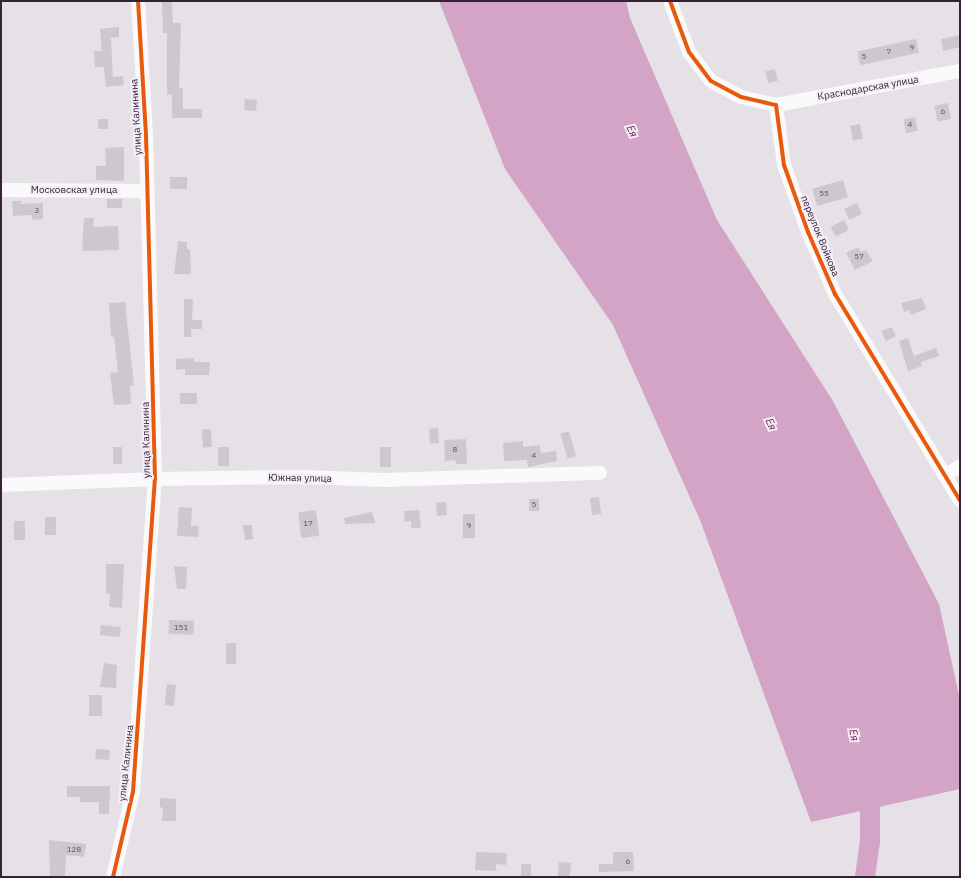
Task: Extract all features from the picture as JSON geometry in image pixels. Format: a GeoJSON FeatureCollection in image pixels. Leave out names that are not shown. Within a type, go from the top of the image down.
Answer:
{"type":"FeatureCollection","features":[{"type":"Feature","properties":{"kind":"street","name":"улица Калинина"},"geometry":{"type":"LineString","coordinates":[[113,877],[133,792],[155,479],[148,191],[138,1]]}},
{"type":"Feature","properties":{"kind":"street"},"geometry":{"type":"LineString","coordinates":[[670,1],[689,52],[711,81],[741,97],[776,105]]}},
{"type":"Feature","properties":{"kind":"street","name":"Краснодарская улица"},"geometry":{"type":"LineString","coordinates":[[776,105],[960,71]]}},
{"type":"Feature","properties":{"kind":"street","name":"переулок Войкова"},"geometry":{"type":"LineString","coordinates":[[776,105],[784,165],[808,232],[835,294],[960,500]]}},
{"type":"Feature","properties":{"kind":"street","name":"Московская улица"},"geometry":{"type":"LineString","coordinates":[[1,190],[148,191]]}},
{"type":"Feature","properties":{"kind":"street"},"geometry":{"type":"LineString","coordinates":[[945,476],[960,466]]}},
{"type":"Feature","properties":{"kind":"street","name":"Южная улица"},"geometry":{"type":"LineString","coordinates":[[1,485],[155,479],[301,477],[385,480],[600,473]]}},
{"type":"Feature","properties":{"kind":"water"},"geometry":{"type":"Polygon","coordinates":[[[439,1],[626,1],[630,18],[717,220],[833,401],[939,604],[960,700],[960,789],[811,822],[700,520],[613,325],[505,169],[439,1]]]}},
{"type":"Feature","properties":{"kind":"building"},"geometry":{"type":"Polygon","coordinates":[[[162,1],[172,1],[173,23],[181,23],[179,88],[183,88],[183,109],[202,109],[202,118],[172,118],[172,94],[167,95],[167,33],[163,33],[162,1]]]}},
{"type":"Feature","properties":{"kind":"building"},"geometry":{"type":"Polygon","coordinates":[[[119,27],[119,37],[111,38],[113,77],[123,76],[124,85],[106,87],[104,67],[95,67],[94,51],[102,51],[100,29],[119,27]]]}},
{"type":"Feature","properties":{"kind":"building"},"geometry":{"type":"Polygon","coordinates":[[[960,35],[960,47],[943,51],[941,39],[960,35]]]}},
{"type":"Feature","properties":{"kind":"building"},"geometry":{"type":"Polygon","coordinates":[[[916,39],[919,53],[860,65],[857,51],[916,39]]]}},
{"type":"Feature","properties":{"kind":"building"},"geometry":{"type":"Polygon","coordinates":[[[775,69],[778,81],[768,83],[765,71],[775,69]]]}},
{"type":"Feature","properties":{"kind":"building"},"geometry":{"type":"Polygon","coordinates":[[[245,99],[257,100],[256,111],[244,110],[245,99]]]}},
{"type":"Feature","properties":{"kind":"building"},"geometry":{"type":"Polygon","coordinates":[[[948,103],[951,119],[937,121],[934,106],[948,103]]]}},
{"type":"Feature","properties":{"kind":"building"},"geometry":{"type":"Polygon","coordinates":[[[915,117],[918,131],[906,133],[903,119],[915,117]]]}},
{"type":"Feature","properties":{"kind":"building"},"geometry":{"type":"Polygon","coordinates":[[[98,119],[108,119],[108,129],[98,129],[98,119]]]}},
{"type":"Feature","properties":{"kind":"building"},"geometry":{"type":"Polygon","coordinates":[[[860,124],[863,139],[853,141],[850,126],[860,124]]]}},
{"type":"Feature","properties":{"kind":"building"},"geometry":{"type":"Polygon","coordinates":[[[124,147],[124,181],[96,180],[96,166],[106,166],[105,148],[124,147]]]}},
{"type":"Feature","properties":{"kind":"building"},"geometry":{"type":"Polygon","coordinates":[[[170,177],[187,177],[187,189],[170,189],[170,177]]]}},
{"type":"Feature","properties":{"kind":"building"},"geometry":{"type":"Polygon","coordinates":[[[843,180],[848,197],[817,206],[812,189],[843,180]]]}},
{"type":"Feature","properties":{"kind":"building"},"geometry":{"type":"Polygon","coordinates":[[[107,199],[122,199],[122,208],[107,208],[107,199]]]}},
{"type":"Feature","properties":{"kind":"building"},"geometry":{"type":"Polygon","coordinates":[[[12,201],[21,201],[21,204],[43,203],[43,219],[32,220],[32,215],[13,216],[12,201]]]}},
{"type":"Feature","properties":{"kind":"building"},"geometry":{"type":"Polygon","coordinates":[[[857,203],[862,214],[849,220],[844,209],[857,203]]]}},
{"type":"Feature","properties":{"kind":"building"},"geometry":{"type":"Polygon","coordinates":[[[84,218],[94,218],[93,227],[118,226],[119,250],[82,251],[84,218]]]}},
{"type":"Feature","properties":{"kind":"building"},"geometry":{"type":"Polygon","coordinates":[[[844,220],[849,230],[836,237],[831,227],[844,220]]]}},
{"type":"Feature","properties":{"kind":"building"},"geometry":{"type":"Polygon","coordinates":[[[178,241],[187,242],[187,249],[190,250],[191,274],[174,274],[178,241]]]}},
{"type":"Feature","properties":{"kind":"building"},"geometry":{"type":"Polygon","coordinates":[[[858,247],[861,252],[866,250],[873,261],[855,270],[846,253],[858,247]]]}},
{"type":"Feature","properties":{"kind":"building"},"geometry":{"type":"Polygon","coordinates":[[[922,298],[926,309],[911,315],[909,310],[904,312],[901,303],[922,298]]]}},
{"type":"Feature","properties":{"kind":"building"},"geometry":{"type":"Polygon","coordinates":[[[184,299],[193,299],[192,320],[202,320],[202,329],[191,329],[191,337],[184,337],[184,299]]]}},
{"type":"Feature","properties":{"kind":"building"},"geometry":{"type":"Polygon","coordinates":[[[125,302],[134,385],[130,386],[131,404],[114,405],[110,373],[118,372],[114,337],[111,337],[109,303],[125,302]]]}},
{"type":"Feature","properties":{"kind":"building"},"geometry":{"type":"Polygon","coordinates":[[[892,327],[896,336],[886,341],[881,331],[892,327]]]}},
{"type":"Feature","properties":{"kind":"building"},"geometry":{"type":"Polygon","coordinates":[[[908,338],[914,356],[936,348],[939,356],[921,362],[922,366],[908,371],[899,341],[908,338]]]}},
{"type":"Feature","properties":{"kind":"building"},"geometry":{"type":"Polygon","coordinates":[[[194,358],[194,362],[210,362],[209,375],[185,375],[185,369],[176,370],[176,359],[194,358]]]}},
{"type":"Feature","properties":{"kind":"building"},"geometry":{"type":"Polygon","coordinates":[[[180,393],[197,393],[197,404],[180,404],[180,393]]]}},
{"type":"Feature","properties":{"kind":"building"},"geometry":{"type":"Polygon","coordinates":[[[438,428],[439,443],[430,444],[429,429],[438,428]]]}},
{"type":"Feature","properties":{"kind":"building"},"geometry":{"type":"Polygon","coordinates":[[[202,429],[211,429],[212,447],[203,447],[202,429]]]}},
{"type":"Feature","properties":{"kind":"building"},"geometry":{"type":"Polygon","coordinates":[[[569,431],[576,456],[568,458],[560,433],[569,431]]]}},
{"type":"Feature","properties":{"kind":"building"},"geometry":{"type":"Polygon","coordinates":[[[466,439],[467,464],[456,464],[455,460],[445,461],[444,440],[466,439]]]}},
{"type":"Feature","properties":{"kind":"building"},"geometry":{"type":"Polygon","coordinates":[[[523,441],[523,447],[540,445],[541,453],[556,451],[557,461],[528,467],[527,460],[504,461],[503,443],[523,441]]]}},
{"type":"Feature","properties":{"kind":"building"},"geometry":{"type":"Polygon","coordinates":[[[113,447],[122,447],[122,464],[113,464],[113,447]]]}},
{"type":"Feature","properties":{"kind":"building"},"geometry":{"type":"Polygon","coordinates":[[[218,447],[229,447],[229,466],[218,466],[218,447]]]}},
{"type":"Feature","properties":{"kind":"building"},"geometry":{"type":"Polygon","coordinates":[[[380,447],[391,447],[391,467],[380,467],[380,447]]]}},
{"type":"Feature","properties":{"kind":"building"},"geometry":{"type":"Polygon","coordinates":[[[599,497],[601,514],[592,515],[590,498],[599,497]]]}},
{"type":"Feature","properties":{"kind":"building"},"geometry":{"type":"Polygon","coordinates":[[[529,499],[539,499],[539,511],[529,511],[529,499]]]}},
{"type":"Feature","properties":{"kind":"building"},"geometry":{"type":"Polygon","coordinates":[[[446,502],[447,515],[437,516],[436,503],[446,502]]]}},
{"type":"Feature","properties":{"kind":"building"},"geometry":{"type":"Polygon","coordinates":[[[179,507],[192,508],[191,526],[199,526],[198,537],[177,536],[179,507]]]}},
{"type":"Feature","properties":{"kind":"building"},"geometry":{"type":"Polygon","coordinates":[[[316,510],[319,536],[301,538],[298,512],[316,510]]]}},
{"type":"Feature","properties":{"kind":"building"},"geometry":{"type":"Polygon","coordinates":[[[419,510],[421,528],[411,528],[411,521],[405,522],[404,511],[419,510]]]}},
{"type":"Feature","properties":{"kind":"building"},"geometry":{"type":"Polygon","coordinates":[[[372,512],[375,523],[345,524],[344,518],[372,512]]]}},
{"type":"Feature","properties":{"kind":"building"},"geometry":{"type":"Polygon","coordinates":[[[463,514],[475,514],[475,538],[463,538],[463,514]]]}},
{"type":"Feature","properties":{"kind":"building"},"geometry":{"type":"Polygon","coordinates":[[[45,517],[56,517],[56,535],[45,535],[45,517]]]}},
{"type":"Feature","properties":{"kind":"building"},"geometry":{"type":"Polygon","coordinates":[[[14,521],[25,521],[25,540],[14,540],[14,521]]]}},
{"type":"Feature","properties":{"kind":"building"},"geometry":{"type":"Polygon","coordinates":[[[243,525],[252,525],[253,539],[245,540],[243,525]]]}},
{"type":"Feature","properties":{"kind":"building"},"geometry":{"type":"Polygon","coordinates":[[[106,564],[124,564],[122,608],[109,607],[110,594],[106,593],[106,564]]]}},
{"type":"Feature","properties":{"kind":"building"},"geometry":{"type":"Polygon","coordinates":[[[174,566],[187,567],[186,589],[177,589],[174,566]]]}},
{"type":"Feature","properties":{"kind":"building"},"geometry":{"type":"Polygon","coordinates":[[[169,620],[194,621],[193,635],[169,634],[169,620]]]}},
{"type":"Feature","properties":{"kind":"building"},"geometry":{"type":"Polygon","coordinates":[[[101,625],[121,627],[120,637],[100,635],[101,625]]]}},
{"type":"Feature","properties":{"kind":"building"},"geometry":{"type":"Polygon","coordinates":[[[226,643],[236,643],[236,664],[226,664],[226,643]]]}},
{"type":"Feature","properties":{"kind":"building"},"geometry":{"type":"Polygon","coordinates":[[[104,663],[117,665],[116,688],[100,687],[104,663]]]}},
{"type":"Feature","properties":{"kind":"building"},"geometry":{"type":"Polygon","coordinates":[[[167,684],[176,685],[174,706],[165,705],[167,684]]]}},
{"type":"Feature","properties":{"kind":"building"},"geometry":{"type":"Polygon","coordinates":[[[89,695],[102,695],[102,716],[89,716],[89,695]]]}},
{"type":"Feature","properties":{"kind":"building"},"geometry":{"type":"Polygon","coordinates":[[[96,749],[110,750],[109,760],[95,759],[96,749]]]}},
{"type":"Feature","properties":{"kind":"building"},"geometry":{"type":"Polygon","coordinates":[[[67,786],[110,786],[109,814],[99,814],[99,802],[80,802],[80,797],[67,797],[67,786]]]}},
{"type":"Feature","properties":{"kind":"building"},"geometry":{"type":"Polygon","coordinates":[[[160,798],[176,799],[176,821],[162,821],[163,808],[160,807],[160,798]]]}},
{"type":"Feature","properties":{"kind":"building"},"geometry":{"type":"Polygon","coordinates":[[[49,840],[86,844],[84,857],[66,855],[65,877],[50,877],[49,840]]]}},
{"type":"Feature","properties":{"kind":"building"},"geometry":{"type":"Polygon","coordinates":[[[476,852],[507,853],[506,865],[496,864],[496,871],[475,870],[476,852]]]}},
{"type":"Feature","properties":{"kind":"building"},"geometry":{"type":"Polygon","coordinates":[[[613,852],[633,852],[634,871],[599,872],[599,864],[613,864],[613,852]]]}},
{"type":"Feature","properties":{"kind":"building"},"geometry":{"type":"Polygon","coordinates":[[[559,862],[571,863],[570,877],[558,877],[559,862]]]}},
{"type":"Feature","properties":{"kind":"building"},"geometry":{"type":"Polygon","coordinates":[[[521,864],[531,864],[531,877],[521,877],[521,864]]]}},
{"type":"Feature","properties":{"kind":"waterway","name":"Ея"},"geometry":{"type":"LineString","coordinates":[[865,782],[870,807],[870,841],[865,877]]}},
{"type":"Feature","properties":{"kind":"cycle path"},"geometry":{"type":"LineString","coordinates":[[113,877],[133,792],[155,479],[146,135],[138,1]]}},
{"type":"Feature","properties":{"kind":"cycle path"},"geometry":{"type":"LineString","coordinates":[[670,1],[689,52],[711,81],[741,97],[776,105],[784,165],[808,232],[835,294],[960,500]]}}]}
